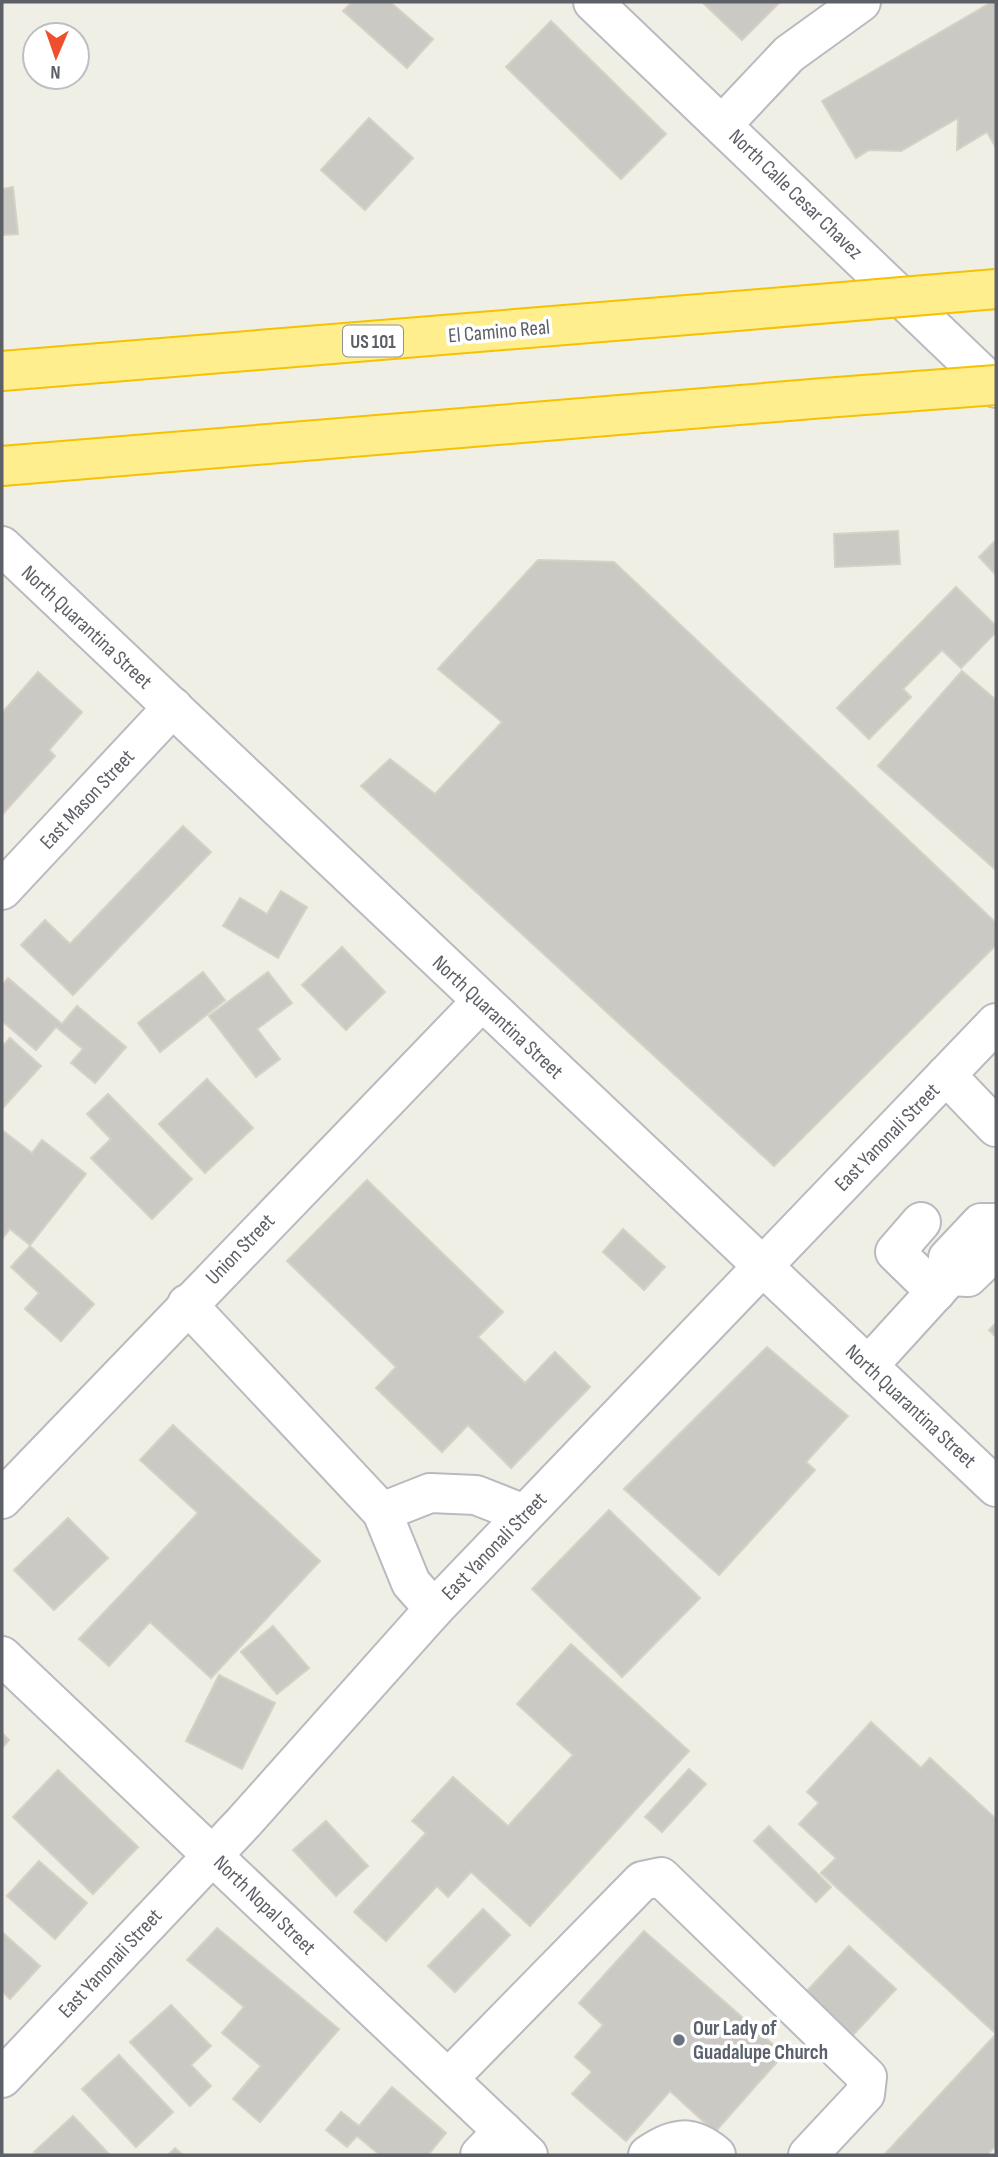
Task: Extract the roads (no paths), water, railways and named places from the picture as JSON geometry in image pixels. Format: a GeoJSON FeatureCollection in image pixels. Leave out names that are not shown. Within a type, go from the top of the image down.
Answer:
{"type":"FeatureCollection","features":[{"type":"Feature","properties":{"kind":"highway","name":"El Camino Real"},"geometry":{"type":"LineString","coordinates":[[6,371],[996,289]]}},
{"type":"Feature","properties":{"kind":"highway"},"geometry":{"type":"LineString","coordinates":[[2,466],[824,398],[996,387]]}},
{"type":"Feature","properties":{"kind":"street","name":"North Calle Cesar Chavez"},"geometry":{"type":"LineString","coordinates":[[593,2],[996,387]]}},
{"type":"Feature","properties":{"kind":"street"},"geometry":{"type":"LineString","coordinates":[[723,124],[789,54],[861,2]]}},
{"type":"Feature","properties":{"kind":"street","name":"North Quarantina Street"},"geometry":{"type":"LineString","coordinates":[[2,547],[996,1487]]}},
{"type":"Feature","properties":{"kind":"street","name":"East Mason Street"},"geometry":{"type":"LineString","coordinates":[[2,890],[173,707]]}},
{"type":"Feature","properties":{"kind":"street","name":"Union Street"},"geometry":{"type":"LineString","coordinates":[[2,1499],[187,1304],[481,1002]]}},
{"type":"Feature","properties":{"kind":"street","name":"East Yanonali Street"},"geometry":{"type":"LineString","coordinates":[[2,2078],[212,1854],[433,1609],[996,1023]]}},
{"type":"Feature","properties":{"kind":"street"},"geometry":{"type":"LineString","coordinates":[[947,1075],[996,1127]]}},
{"type":"Feature","properties":{"kind":"street"},"geometry":{"type":"LineString","coordinates":[[920,1222],[895,1252],[943,1284],[968,1278],[996,1250]]}},
{"type":"Feature","properties":{"kind":"street"},"geometry":{"type":"LineString","coordinates":[[868,1366],[943,1284],[948,1258],[981,1223],[996,1223]]}},
{"type":"Feature","properties":{"kind":"street"},"geometry":{"type":"LineString","coordinates":[[187,1304],[382,1512],[411,1583],[433,1609]]}},
{"type":"Feature","properties":{"kind":"street"},"geometry":{"type":"LineString","coordinates":[[382,1512],[430,1493],[476,1495],[524,1514]]}},
{"type":"Feature","properties":{"kind":"street","name":"North Nopal Street"},"geometry":{"type":"LineString","coordinates":[[2,1656],[448,2079],[504,2147]]}},
{"type":"Feature","properties":{"kind":"street"},"geometry":{"type":"LineString","coordinates":[[448,2079],[642,1881],[661,1877],[867,2077],[865,2094],[808,2155]]}},
{"type":"Feature","properties":{"kind":"street"},"geometry":{"type":"LineString","coordinates":[[648,2155],[675,2140],[699,2141],[716,2155]]}},
{"type":"Feature","properties":{"kind":"place","name":"Our Lady of Guadalupe Church"},"geometry":{"type":"Point","coordinates":[679,2040]}}]}
